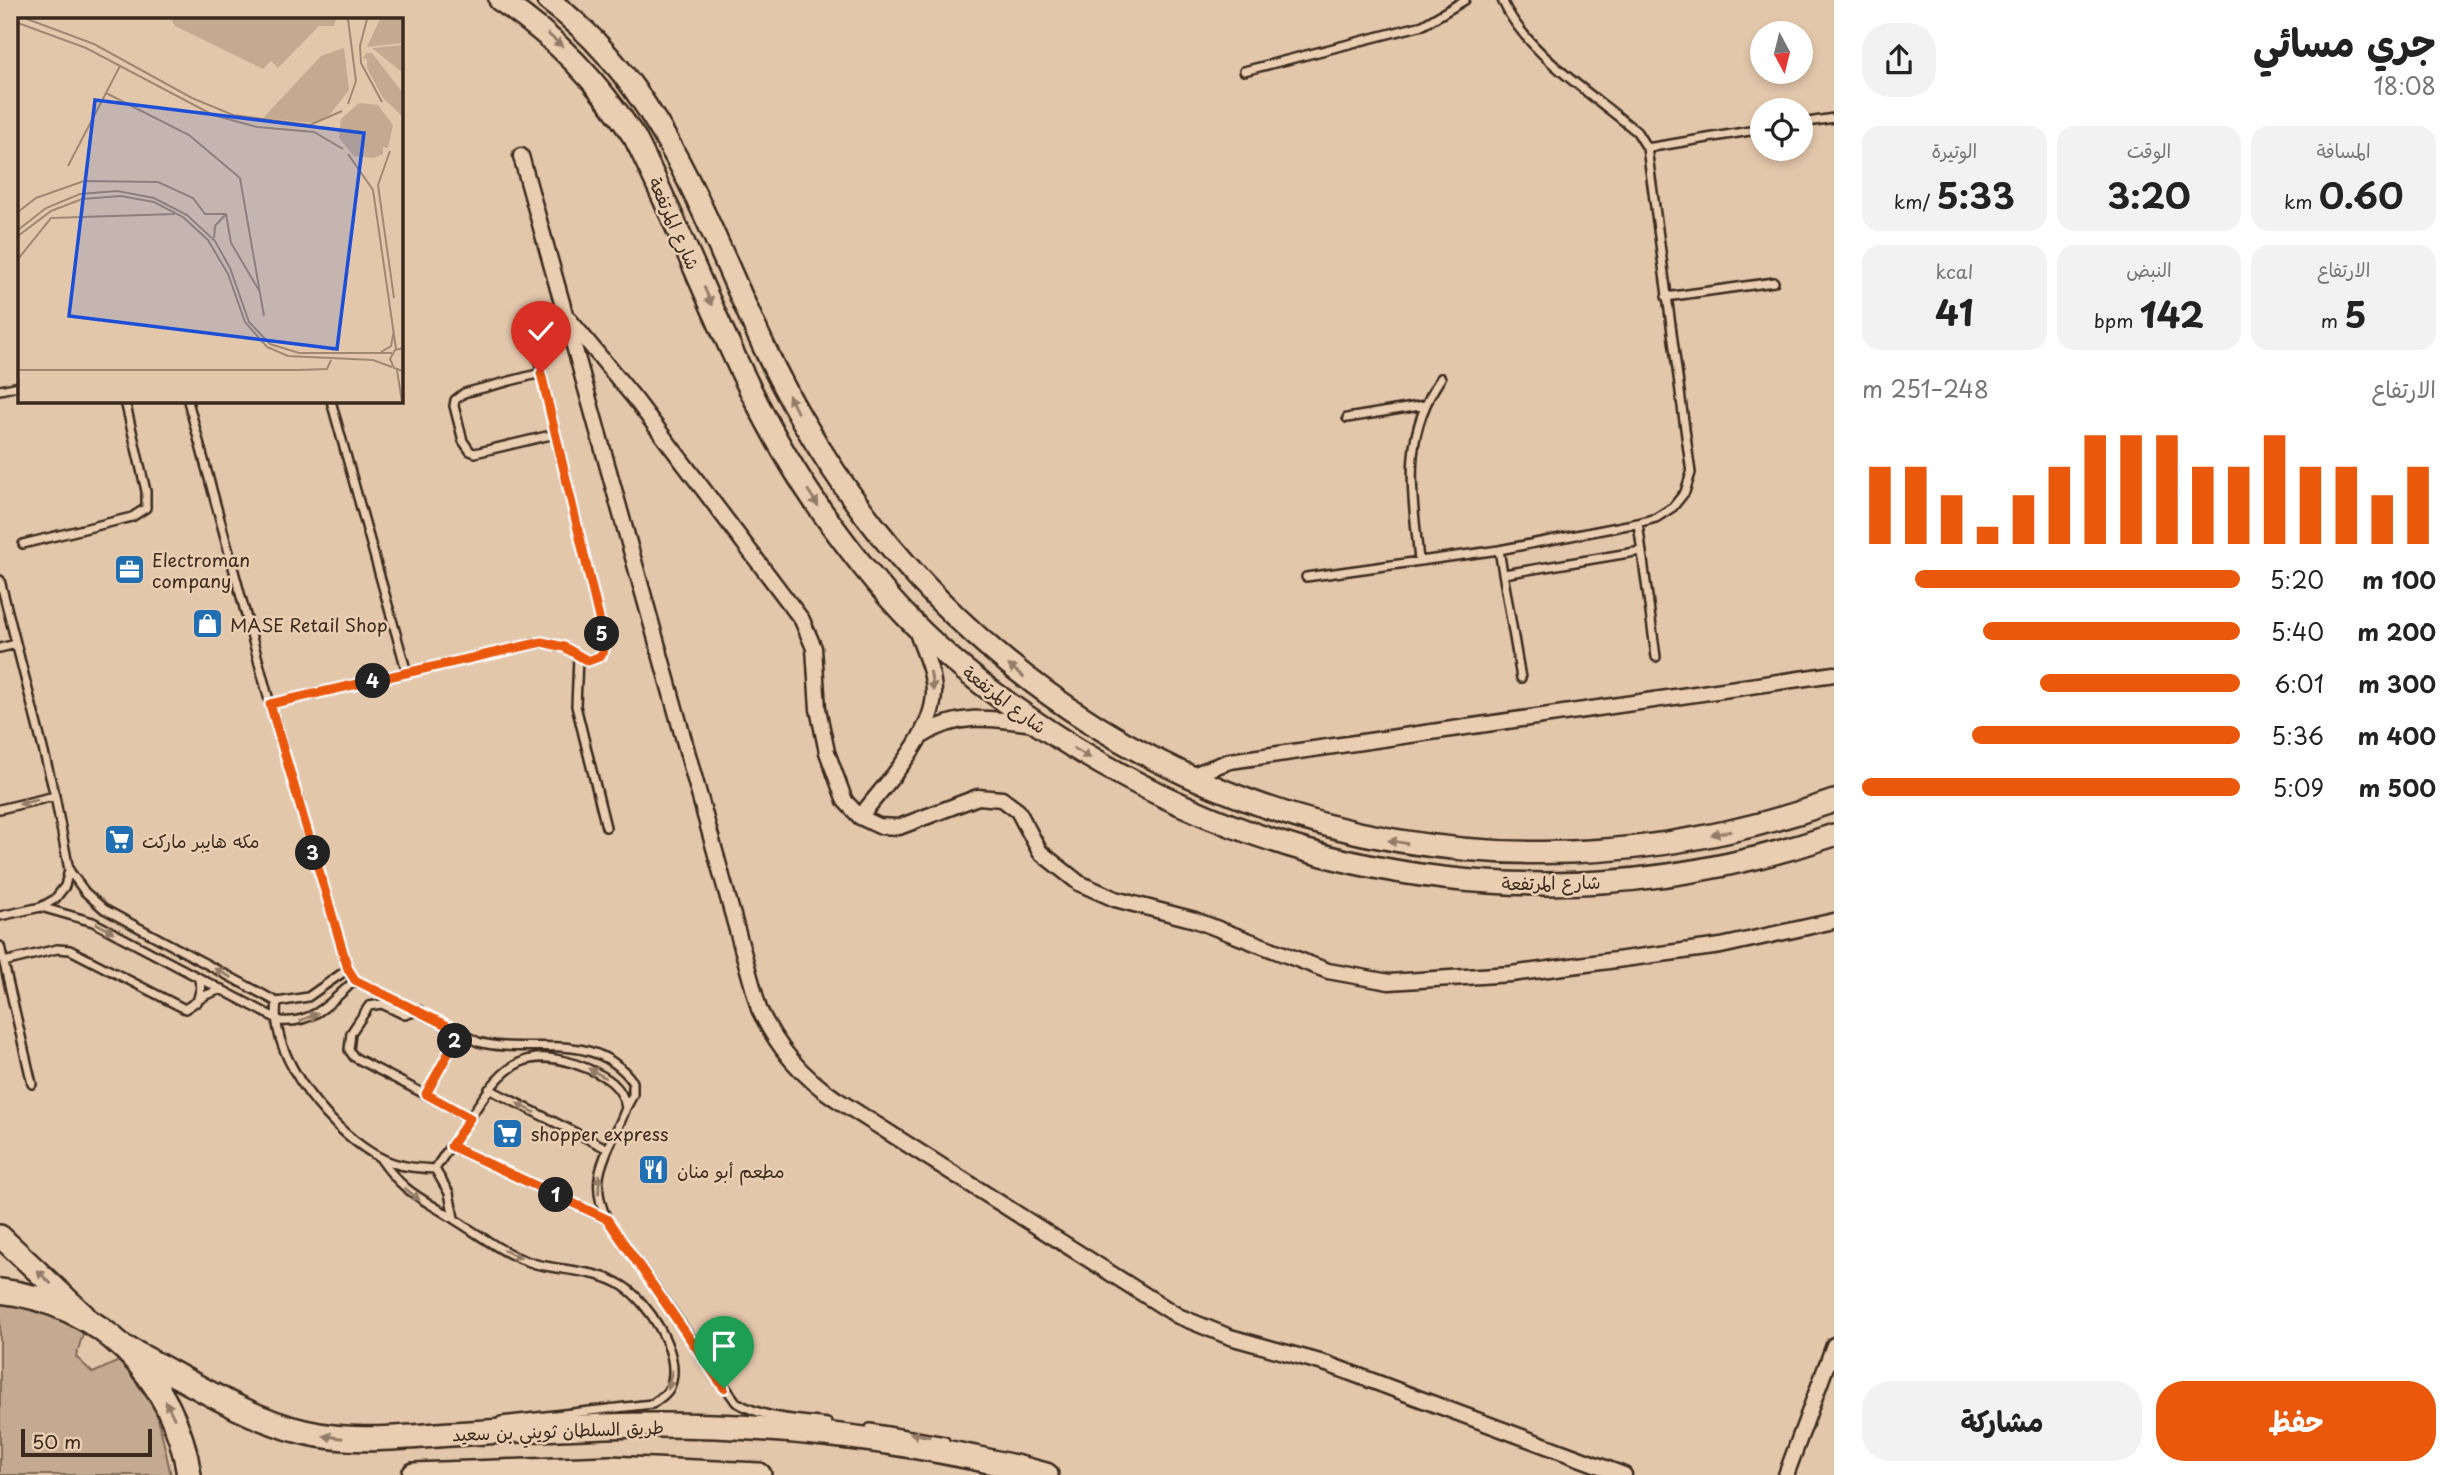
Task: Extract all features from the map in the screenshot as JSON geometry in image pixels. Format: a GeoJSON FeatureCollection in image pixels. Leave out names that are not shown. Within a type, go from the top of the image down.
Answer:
{"type":"FeatureCollection","features":[{"type":"Feature","properties":{"kind":"highway"},"geometry":{"type":"LineString","coordinates":[[0,1291],[39,1298],[88,1319],[127,1349],[151,1377],[170,1408],[183,1442],[190,1475]]}},
{"type":"Feature","properties":{"kind":"highway","name":"طريق السلطان ثويني بن سعيد"},"geometry":{"type":"LineString","coordinates":[[127,1349],[280,1426],[355,1440],[610,1426],[720,1426],[858,1438],[983,1460],[1046,1475]]}},
{"type":"Feature","properties":{"kind":"highway"},"geometry":{"type":"LineString","coordinates":[[414,1475],[610,1468],[759,1475]]}},
{"type":"Feature","properties":{"kind":"main road","name":"شارع المرتفعة"},"geometry":{"type":"LineString","coordinates":[[500,0],[560,44],[614,107],[635,138],[758,406],[786,456],[852,552],[915,625],[972,677],[1035,725],[1121,776],[1236,830],[1297,850],[1422,877],[1511,884],[1613,881],[1738,863],[1834,835]]}},
{"type":"Feature","properties":{"kind":"main road","name":"شارع المرتفعة"},"geometry":{"type":"LineString","coordinates":[[548,0],[604,52],[662,130],[799,415],[848,492],[888,544],[960,622],[1017,672],[1110,736],[1188,777],[1267,809],[1354,834],[1492,853],[1584,852],[1673,841],[1759,825],[1834,801]]}},
{"type":"Feature","properties":{"kind":"main road"},"geometry":{"type":"LineString","coordinates":[[0,1236],[88,1319]]}},
{"type":"Feature","properties":{"kind":"street"},"geometry":{"type":"LineString","coordinates":[[521,156],[759,1009],[772,1036],[795,1066],[836,1099],[1178,1317],[1230,1337],[1337,1367],[1624,1475]]}},
{"type":"Feature","properties":{"kind":"street"},"geometry":{"type":"LineString","coordinates":[[565,316],[635,399],[802,620],[814,648],[818,709],[827,752],[845,801],[860,817],[879,826],[899,827],[978,797],[1002,799],[1018,811],[1031,840],[1050,863],[1096,892],[1195,920],[1328,971],[1389,982],[1511,974],[1654,957],[1733,944],[1834,921]]}},
{"type":"Feature","properties":{"kind":"street"},"geometry":{"type":"LineString","coordinates":[[860,817],[921,737],[932,709],[932,676],[915,625]]}},
{"type":"Feature","properties":{"kind":"street"},"geometry":{"type":"LineString","coordinates":[[1188,777],[1230,761],[1834,674]]}},
{"type":"Feature","properties":{"kind":"street"},"geometry":{"type":"LineString","coordinates":[[921,737],[948,721],[962,718],[989,718],[1035,725]]}},
{"type":"Feature","properties":{"kind":"street"},"geometry":{"type":"LineString","coordinates":[[1786,1475],[1834,1345]]}},
{"type":"Feature","properties":{"kind":"lane"},"geometry":{"type":"LineString","coordinates":[[1244,71],[1423,25],[1465,0]]}},
{"type":"Feature","properties":{"kind":"lane"},"geometry":{"type":"LineString","coordinates":[[1306,577],[1499,550],[1637,523],[1656,517],[1673,507],[1685,492],[1690,473],[1647,148],[1637,132],[1528,41],[1509,16],[1502,0]]}},
{"type":"Feature","properties":{"kind":"lane"},"geometry":{"type":"LineString","coordinates":[[1813,121],[1834,118]]}},
{"type":"Feature","properties":{"kind":"lane"},"geometry":{"type":"LineString","coordinates":[[1647,148],[1750,132]]}},
{"type":"Feature","properties":{"kind":"lane"},"geometry":{"type":"LineString","coordinates":[[1666,297],[1774,282]]}},
{"type":"Feature","properties":{"kind":"lane"},"geometry":{"type":"LineString","coordinates":[[270,704],[542,642],[564,647],[578,657],[596,661],[604,650],[604,642],[536,350]]}},
{"type":"Feature","properties":{"kind":"lane"},"geometry":{"type":"LineString","coordinates":[[541,373],[464,393],[455,400],[454,406],[463,441],[470,451],[475,453],[555,434]]}},
{"type":"Feature","properties":{"kind":"lane"},"geometry":{"type":"LineString","coordinates":[[1419,561],[1411,465],[1415,435],[1425,405],[1441,378]]}},
{"type":"Feature","properties":{"kind":"lane"},"geometry":{"type":"LineString","coordinates":[[0,390],[18,386]]}},
{"type":"Feature","properties":{"kind":"lane"},"geometry":{"type":"LineString","coordinates":[[23,544],[132,517],[146,508],[146,491],[125,402]]}},
{"type":"Feature","properties":{"kind":"lane"},"geometry":{"type":"LineString","coordinates":[[188,402],[270,704],[348,969],[355,980],[490,1045],[560,1045],[600,1057],[633,1083],[633,1095],[597,1179],[600,1206],[607,1219],[736,1402],[752,1411],[770,1416],[833,1424]]}},
{"type":"Feature","properties":{"kind":"lane"},"geometry":{"type":"LineString","coordinates":[[331,402],[407,673]]}},
{"type":"Feature","properties":{"kind":"lane"},"geometry":{"type":"LineString","coordinates":[[1347,418],[1425,405]]}},
{"type":"Feature","properties":{"kind":"lane"},"geometry":{"type":"LineString","coordinates":[[1637,523],[1656,657]]}},
{"type":"Feature","properties":{"kind":"lane"},"geometry":{"type":"LineString","coordinates":[[1499,550],[1521,678]]}},
{"type":"Feature","properties":{"kind":"lane"},"geometry":{"type":"LineString","coordinates":[[1504,574],[1641,551]]}},
{"type":"Feature","properties":{"kind":"lane"},"geometry":{"type":"LineString","coordinates":[[0,580],[55,796],[69,870],[65,886],[55,899],[41,907],[0,916]]}},
{"type":"Feature","properties":{"kind":"lane"},"geometry":{"type":"LineString","coordinates":[[0,648],[16,644]]}},
{"type":"Feature","properties":{"kind":"lane"},"geometry":{"type":"LineString","coordinates":[[578,657],[576,706],[606,827]]}},
{"type":"Feature","properties":{"kind":"lane"},"geometry":{"type":"LineString","coordinates":[[0,809],[55,796]]}},
{"type":"Feature","properties":{"kind":"lane"},"geometry":{"type":"LineString","coordinates":[[69,870],[85,892],[104,909],[277,1002],[308,997],[348,969]]}},
{"type":"Feature","properties":{"kind":"lane"},"geometry":{"type":"LineString","coordinates":[[41,907],[93,922],[274,1018],[293,1022],[315,1015],[355,980]]}},
{"type":"Feature","properties":{"kind":"lane"},"geometry":{"type":"LineString","coordinates":[[0,946],[32,1084]]}},
{"type":"Feature","properties":{"kind":"lane"},"geometry":{"type":"LineString","coordinates":[[4,962],[57,949],[70,950],[180,1008],[189,1008],[222,989]]}},
{"type":"Feature","properties":{"kind":"lane"},"geometry":{"type":"LineString","coordinates":[[197,1002],[201,987],[198,977]]}},
{"type":"Feature","properties":{"kind":"lane"},"geometry":{"type":"LineString","coordinates":[[277,1002],[274,1018],[282,1047],[301,1082],[354,1139],[380,1158],[405,1188],[420,1201],[454,1218],[519,1258],[553,1268],[600,1275],[622,1285],[640,1299],[655,1318],[672,1366],[673,1381],[665,1395],[652,1404],[518,1418],[443,1434]]}},
{"type":"Feature","properties":{"kind":"lane"},"geometry":{"type":"LineString","coordinates":[[419,1010],[405,1015],[382,1004],[369,1006],[348,1041],[355,1057],[470,1118]]}},
{"type":"Feature","properties":{"kind":"lane"},"geometry":{"type":"LineString","coordinates":[[426,1094],[460,1032]]}},
{"type":"Feature","properties":{"kind":"lane"},"geometry":{"type":"LineString","coordinates":[[435,1169],[489,1089],[510,1066],[521,1060],[547,1058],[579,1065],[608,1079],[624,1096],[626,1108]]}},
{"type":"Feature","properties":{"kind":"lane"},"geometry":{"type":"LineString","coordinates":[[489,1089],[608,1149]]}},
{"type":"Feature","properties":{"kind":"lane"},"geometry":{"type":"LineString","coordinates":[[451,1146],[607,1219]]}},
{"type":"Feature","properties":{"kind":"lane"},"geometry":{"type":"LineString","coordinates":[[380,1158],[407,1167],[435,1169]]}},
{"type":"Feature","properties":{"kind":"lane"},"geometry":{"type":"LineString","coordinates":[[435,1169],[449,1193],[454,1218]]}},
{"type":"Feature","properties":{"kind":"lane"},"geometry":{"type":"LineString","coordinates":[[859,1427],[929,1437],[983,1460]]}},
{"type":"Feature","properties":{"kind":"shaded area"},"geometry":{"type":"Polygon","coordinates":[[[0,1302],[43,1310],[84,1330],[76,1357],[93,1373],[121,1360],[157,1413],[171,1475],[0,1475],[0,1302]]]}},
{"type":"Feature","properties":{"kind":"place","name":"Electroman company"},"geometry":{"type":"Point","coordinates":[129,569]}},
{"type":"Feature","properties":{"kind":"place","name":"MASE Retail Shop"},"geometry":{"type":"Point","coordinates":[207,624]}},
{"type":"Feature","properties":{"kind":"place","name":"مكه هايبر ماركت"},"geometry":{"type":"Point","coordinates":[119,840]}},
{"type":"Feature","properties":{"kind":"place","name":"shopper express"},"geometry":{"type":"Point","coordinates":[508,1133]}},
{"type":"Feature","properties":{"kind":"place","name":"مطعم أبو منان"},"geometry":{"type":"Point","coordinates":[654,1170]}},
{"type":"Feature","properties":{"kind":"route"},"geometry":{"type":"LineString","coordinates":[[541,373],[603,635],[604,650],[601,656],[596,661],[588,661],[564,647],[542,642],[270,704],[348,969],[355,980],[460,1032],[426,1094],[470,1118],[451,1146],[607,1219],[724,1388]]}}]}
